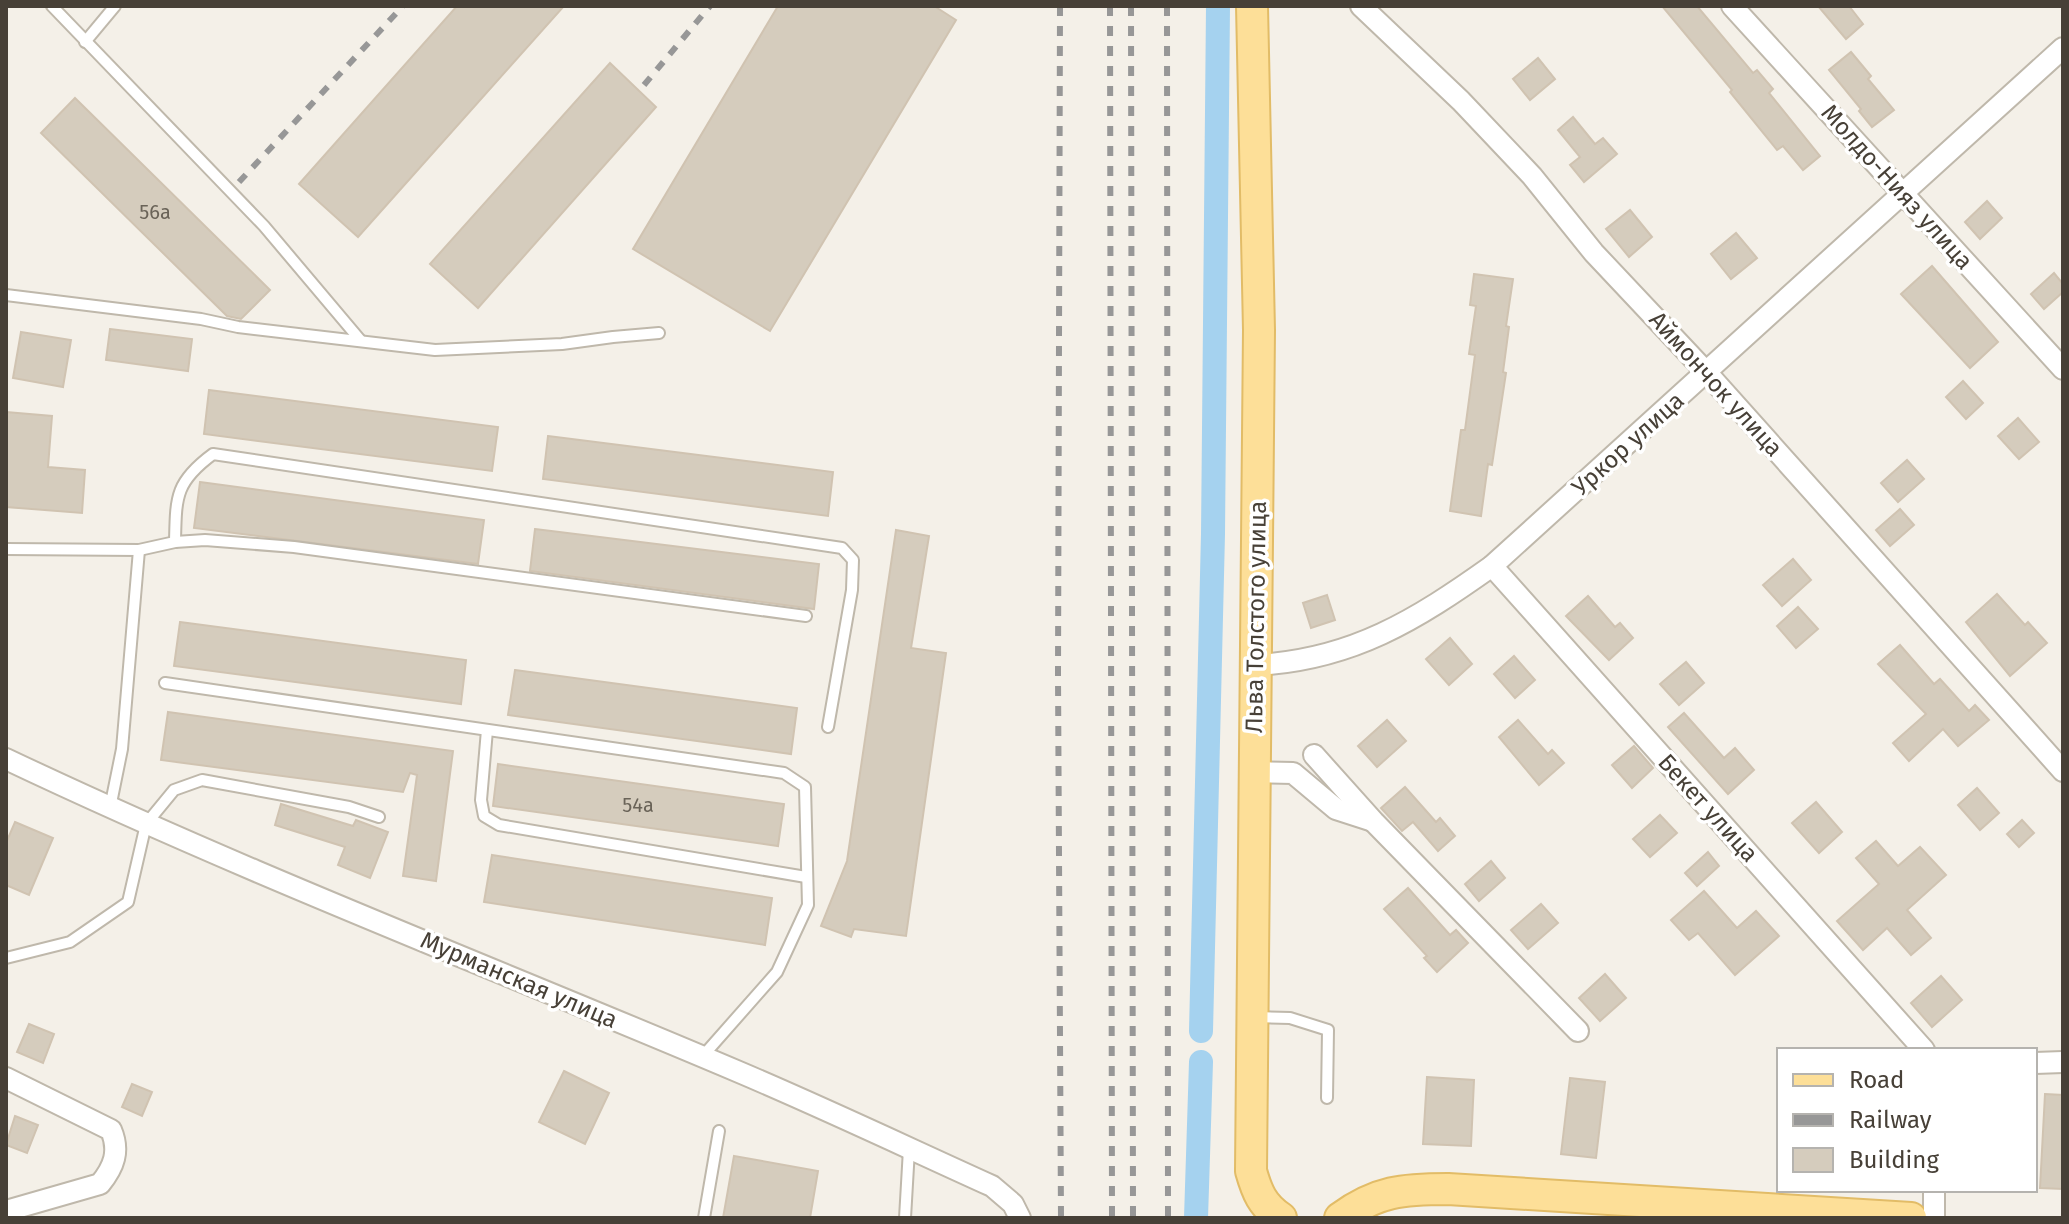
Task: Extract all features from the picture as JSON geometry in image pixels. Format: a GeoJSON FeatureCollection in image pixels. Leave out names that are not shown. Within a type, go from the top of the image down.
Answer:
{"type":"FeatureCollection","features":[{"type":"Feature","properties":{"kind":"main road","name":"Льва Толстого улица"},"geometry":{"type":"LineString","coordinates":[[1252,6],[1259,330],[1251,1171],[1266,1207],[1281,1218]]}},
{"type":"Feature","properties":{"kind":"main road"},"geometry":{"type":"LineString","coordinates":[[1251,1171],[1251,1218]]}},
{"type":"Feature","properties":{"kind":"main road"},"geometry":{"type":"LineString","coordinates":[[1340,1218],[1379,1195],[1419,1189],[1492,1190],[1911,1218]]}},
{"type":"Feature","properties":{"kind":"street","name":"Аймончок улица"},"geometry":{"type":"LineString","coordinates":[[1361,6],[1461,101],[1512,155],[1594,253],[1707,373],[2063,771]]}},
{"type":"Feature","properties":{"kind":"street","name":"Молдо-Нияз улица"},"geometry":{"type":"LineString","coordinates":[[1732,6],[2063,369]]}},
{"type":"Feature","properties":{"kind":"street","name":"Уркор улица"},"geometry":{"type":"LineString","coordinates":[[1256,665],[1293,663],[1337,652],[1395,630],[1433,608],[1492,566],[2063,48]]}},
{"type":"Feature","properties":{"kind":"street","name":"Бекет улица"},"geometry":{"type":"LineString","coordinates":[[1492,566],[1922,1048]]}},
{"type":"Feature","properties":{"kind":"street"},"geometry":{"type":"LineString","coordinates":[[1314,755],[1374,822],[1578,1031]]}},
{"type":"Feature","properties":{"kind":"street","name":"Мурманская улица"},"geometry":{"type":"LineString","coordinates":[[6,759],[146,824],[702,1057],[992,1186],[1013,1204],[1020,1218]]}},
{"type":"Feature","properties":{"kind":"street"},"geometry":{"type":"LineString","coordinates":[[1255,772],[1293,773],[1336,809],[1374,822]]}},
{"type":"Feature","properties":{"kind":"street"},"geometry":{"type":"LineString","coordinates":[[2037,1063],[2063,1062]]}},
{"type":"Feature","properties":{"kind":"street"},"geometry":{"type":"LineString","coordinates":[[6,1078],[111,1130],[116,1141],[116,1156],[100,1184],[6,1211]]}},
{"type":"Feature","properties":{"kind":"street"},"geometry":{"type":"LineString","coordinates":[[1934,1192],[1934,1218]]}},
{"type":"Feature","properties":{"kind":"lane"},"geometry":{"type":"LineString","coordinates":[[52,6],[264,226],[361,341]]}},
{"type":"Feature","properties":{"kind":"lane"},"geometry":{"type":"LineString","coordinates":[[85,42],[115,6]]}},
{"type":"Feature","properties":{"kind":"lane"},"geometry":{"type":"LineString","coordinates":[[6,295],[435,350],[562,344],[659,333]]}},
{"type":"Feature","properties":{"kind":"lane"},"geometry":{"type":"LineString","coordinates":[[175,542],[176,506],[183,482],[190,470],[213,454],[842,548],[853,560],[852,590],[828,727]]}},
{"type":"Feature","properties":{"kind":"lane"},"geometry":{"type":"LineString","coordinates":[[6,549],[139,550],[175,542],[205,540],[294,547],[806,616]]}},
{"type":"Feature","properties":{"kind":"lane"},"geometry":{"type":"LineString","coordinates":[[110,808],[122,749],[139,550]]}},
{"type":"Feature","properties":{"kind":"lane"},"geometry":{"type":"LineString","coordinates":[[165,683],[784,773],[805,787],[808,905],[777,972],[702,1057]]}},
{"type":"Feature","properties":{"kind":"lane"},"geometry":{"type":"LineString","coordinates":[[487,730],[481,800],[484,816],[499,825],[806,877]]}},
{"type":"Feature","properties":{"kind":"lane"},"geometry":{"type":"LineString","coordinates":[[6,958],[70,942],[128,902],[146,824],[174,790],[202,780],[349,807],[379,817]]}},
{"type":"Feature","properties":{"kind":"lane"},"geometry":{"type":"LineString","coordinates":[[1252,1017],[1290,1018],[1328,1030],[1327,1098]]}},
{"type":"Feature","properties":{"kind":"lane"},"geometry":{"type":"LineString","coordinates":[[704,1218],[719,1131]]}},
{"type":"Feature","properties":{"kind":"lane"},"geometry":{"type":"LineString","coordinates":[[905,1218],[909,1149]]}},
{"type":"Feature","properties":{"kind":"building"},"geometry":{"type":"Polygon","coordinates":[[[457,6],[564,6],[358,237],[299,184],[457,6]]]}},
{"type":"Feature","properties":{"kind":"building"},"geometry":{"type":"Polygon","coordinates":[[[778,6],[934,6],[956,20],[770,331],[633,249],[778,6]]]}},
{"type":"Feature","properties":{"kind":"building"},"geometry":{"type":"Polygon","coordinates":[[[1662,6],[1697,6],[1753,73],[1757,70],[1773,89],[1769,93],[1820,156],[1803,170],[1783,146],[1777,150],[1662,6]]]}},
{"type":"Feature","properties":{"kind":"building"},"geometry":{"type":"Polygon","coordinates":[[[1818,6],[1849,6],[1863,24],[1846,39],[1818,6]]]}},
{"type":"Feature","properties":{"kind":"building"},"geometry":{"type":"Polygon","coordinates":[[[1851,52],[1871,76],[1868,79],[1894,110],[1872,127],[1829,70],[1851,52]]]}},
{"type":"Feature","properties":{"kind":"building"},"geometry":{"type":"Polygon","coordinates":[[[1538,58],[1555,79],[1530,100],[1513,79],[1538,58]]]}},
{"type":"Feature","properties":{"kind":"building"},"geometry":{"type":"Polygon","coordinates":[[[610,63],[656,107],[478,308],[430,264],[610,63]]]}},
{"type":"Feature","properties":{"kind":"building"},"geometry":{"type":"Polygon","coordinates":[[[75,98],[270,290],[241,319],[227,316],[41,133],[75,98]]]}},
{"type":"Feature","properties":{"kind":"building"},"geometry":{"type":"Polygon","coordinates":[[[1573,117],[1595,144],[1603,138],[1617,154],[1584,182],[1570,165],[1580,157],[1558,130],[1573,117]]]}},
{"type":"Feature","properties":{"kind":"building"},"geometry":{"type":"Polygon","coordinates":[[[1987,201],[2002,218],[1980,239],[1965,222],[1987,201]]]}},
{"type":"Feature","properties":{"kind":"building"},"geometry":{"type":"Polygon","coordinates":[[[1630,210],[1652,237],[1629,257],[1606,229],[1630,210]]]}},
{"type":"Feature","properties":{"kind":"building"},"geometry":{"type":"Polygon","coordinates":[[[1736,233],[1757,258],[1731,279],[1711,254],[1736,233]]]}},
{"type":"Feature","properties":{"kind":"building"},"geometry":{"type":"Polygon","coordinates":[[[1932,266],[1998,342],[1970,368],[1901,294],[1932,266]]]}},
{"type":"Feature","properties":{"kind":"building"},"geometry":{"type":"Polygon","coordinates":[[[2054,273],[2063,284],[2063,292],[2044,309],[2031,294],[2054,273]]]}},
{"type":"Feature","properties":{"kind":"building"},"geometry":{"type":"Polygon","coordinates":[[[1474,274],[1513,279],[1506,326],[1509,327],[1503,372],[1506,373],[1481,516],[1450,511],[1475,355],[1469,354],[1476,306],[1470,305],[1474,274]]]}},
{"type":"Feature","properties":{"kind":"building"},"geometry":{"type":"Polygon","coordinates":[[[110,329],[192,339],[188,371],[106,360],[110,329]]]}},
{"type":"Feature","properties":{"kind":"building"},"geometry":{"type":"Polygon","coordinates":[[[21,332],[71,340],[63,387],[13,378],[21,332]]]}},
{"type":"Feature","properties":{"kind":"building"},"geometry":{"type":"Polygon","coordinates":[[[1963,381],[1983,403],[1966,419],[1946,397],[1963,381]]]}},
{"type":"Feature","properties":{"kind":"building"},"geometry":{"type":"Polygon","coordinates":[[[209,390],[498,427],[492,471],[204,434],[209,390]]]}},
{"type":"Feature","properties":{"kind":"building"},"geometry":{"type":"Polygon","coordinates":[[[6,412],[52,416],[48,467],[85,470],[82,513],[6,507],[6,412]]]}},
{"type":"Feature","properties":{"kind":"building"},"geometry":{"type":"Polygon","coordinates":[[[2018,418],[2039,442],[2019,459],[1998,436],[2018,418]]]}},
{"type":"Feature","properties":{"kind":"building"},"geometry":{"type":"Polygon","coordinates":[[[548,436],[833,472],[828,516],[543,479],[548,436]]]}},
{"type":"Feature","properties":{"kind":"building"},"geometry":{"type":"Polygon","coordinates":[[[1907,460],[1924,479],[1898,502],[1881,483],[1907,460]]]}},
{"type":"Feature","properties":{"kind":"building"},"geometry":{"type":"Polygon","coordinates":[[[200,482],[484,520],[478,564],[194,528],[200,482]]]}},
{"type":"Feature","properties":{"kind":"building"},"geometry":{"type":"Polygon","coordinates":[[[1900,509],[1914,525],[1890,546],[1876,530],[1900,509]]]}},
{"type":"Feature","properties":{"kind":"building"},"geometry":{"type":"Polygon","coordinates":[[[535,529],[819,564],[814,609],[530,571],[535,529]]]}},
{"type":"Feature","properties":{"kind":"building"},"geometry":{"type":"Polygon","coordinates":[[[896,530],[929,536],[911,648],[946,653],[906,936],[854,929],[851,937],[821,926],[847,861],[896,530]]]}},
{"type":"Feature","properties":{"kind":"building"},"geometry":{"type":"Polygon","coordinates":[[[1793,559],[1811,580],[1782,606],[1763,585],[1793,559]]]}},
{"type":"Feature","properties":{"kind":"building"},"geometry":{"type":"Polygon","coordinates":[[[1997,594],[2025,625],[2028,622],[2047,643],[2010,676],[1966,622],[1997,594]]]}},
{"type":"Feature","properties":{"kind":"building"},"geometry":{"type":"Polygon","coordinates":[[[1327,595],[1335,620],[1311,628],[1303,603],[1327,595]]]}},
{"type":"Feature","properties":{"kind":"building"},"geometry":{"type":"Polygon","coordinates":[[[1588,596],[1615,627],[1620,623],[1633,638],[1609,660],[1566,616],[1588,596]]]}},
{"type":"Feature","properties":{"kind":"building"},"geometry":{"type":"Polygon","coordinates":[[[1798,607],[1818,629],[1796,648],[1777,626],[1798,607]]]}},
{"type":"Feature","properties":{"kind":"building"},"geometry":{"type":"Polygon","coordinates":[[[180,622],[466,660],[461,704],[174,666],[180,622]]]}},
{"type":"Feature","properties":{"kind":"building"},"geometry":{"type":"Polygon","coordinates":[[[1450,638],[1472,664],[1449,685],[1426,659],[1450,638]]]}},
{"type":"Feature","properties":{"kind":"building"},"geometry":{"type":"Polygon","coordinates":[[[1900,645],[1934,684],[1940,679],[1969,711],[1975,705],[1989,720],[1958,746],[1943,729],[1909,761],[1893,743],[1926,714],[1878,664],[1900,645]]]}},
{"type":"Feature","properties":{"kind":"building"},"geometry":{"type":"Polygon","coordinates":[[[1514,656],[1535,680],[1515,698],[1494,674],[1514,656]]]}},
{"type":"Feature","properties":{"kind":"building"},"geometry":{"type":"Polygon","coordinates":[[[1686,662],[1704,683],[1679,705],[1660,684],[1686,662]]]}},
{"type":"Feature","properties":{"kind":"building"},"geometry":{"type":"Polygon","coordinates":[[[515,670],[797,708],[791,754],[508,715],[515,670]]]}},
{"type":"Feature","properties":{"kind":"building"},"geometry":{"type":"Polygon","coordinates":[[[168,712],[453,751],[436,881],[403,876],[417,775],[410,773],[403,792],[161,760],[168,712]]]}},
{"type":"Feature","properties":{"kind":"building"},"geometry":{"type":"Polygon","coordinates":[[[1684,713],[1724,758],[1735,748],[1754,770],[1728,794],[1668,727],[1684,713]]]}},
{"type":"Feature","properties":{"kind":"building"},"geometry":{"type":"Polygon","coordinates":[[[1387,720],[1406,741],[1377,767],[1358,746],[1387,720]]]}},
{"type":"Feature","properties":{"kind":"building"},"geometry":{"type":"Polygon","coordinates":[[[1518,720],[1548,754],[1552,750],[1564,763],[1539,785],[1499,737],[1518,720]]]}},
{"type":"Feature","properties":{"kind":"building"},"geometry":{"type":"Polygon","coordinates":[[[1634,746],[1653,768],[1632,788],[1612,765],[1634,746]]]}},
{"type":"Feature","properties":{"kind":"building"},"geometry":{"type":"Polygon","coordinates":[[[498,764],[784,804],[778,846],[493,806],[498,764]]]}},
{"type":"Feature","properties":{"kind":"building"},"geometry":{"type":"Polygon","coordinates":[[[1405,787],[1436,822],[1440,818],[1455,836],[1438,851],[1413,822],[1402,831],[1381,808],[1405,787]]]}},
{"type":"Feature","properties":{"kind":"building"},"geometry":{"type":"Polygon","coordinates":[[[1977,788],[1999,813],[1980,830],[1958,805],[1977,788]]]}},
{"type":"Feature","properties":{"kind":"building"},"geometry":{"type":"Polygon","coordinates":[[[1816,802],[1842,832],[1819,853],[1792,823],[1816,802]]]}},
{"type":"Feature","properties":{"kind":"building"},"geometry":{"type":"Polygon","coordinates":[[[281,804],[353,826],[356,820],[388,832],[370,878],[338,865],[345,847],[275,825],[281,804]]]}},
{"type":"Feature","properties":{"kind":"building"},"geometry":{"type":"Polygon","coordinates":[[[1660,815],[1677,833],[1650,857],[1633,839],[1660,815]]]}},
{"type":"Feature","properties":{"kind":"building"},"geometry":{"type":"Polygon","coordinates":[[[2022,820],[2034,833],[2019,847],[2007,834],[2022,820]]]}},
{"type":"Feature","properties":{"kind":"building"},"geometry":{"type":"Polygon","coordinates":[[[15,822],[53,838],[29,895],[6,885],[6,843],[15,822]]]}},
{"type":"Feature","properties":{"kind":"building"},"geometry":{"type":"Polygon","coordinates":[[[1876,841],[1898,866],[1920,847],[1946,875],[1907,910],[1931,938],[1911,955],[1887,928],[1863,950],[1837,921],[1879,884],[1856,858],[1876,841]]]}},
{"type":"Feature","properties":{"kind":"building"},"geometry":{"type":"Polygon","coordinates":[[[1708,852],[1719,866],[1697,886],[1685,873],[1708,852]]]}},
{"type":"Feature","properties":{"kind":"building"},"geometry":{"type":"Polygon","coordinates":[[[492,855],[772,898],[765,945],[484,902],[492,855]]]}},
{"type":"Feature","properties":{"kind":"building"},"geometry":{"type":"Polygon","coordinates":[[[1491,861],[1505,878],[1479,901],[1465,884],[1491,861]]]}},
{"type":"Feature","properties":{"kind":"building"},"geometry":{"type":"Polygon","coordinates":[[[1408,888],[1450,935],[1456,930],[1468,943],[1437,972],[1424,958],[1427,956],[1384,909],[1408,888]]]}},
{"type":"Feature","properties":{"kind":"building"},"geometry":{"type":"Polygon","coordinates":[[[1704,891],[1737,928],[1756,911],[1779,936],[1735,975],[1698,933],[1689,940],[1671,920],[1704,891]]]}},
{"type":"Feature","properties":{"kind":"building"},"geometry":{"type":"Polygon","coordinates":[[[1541,904],[1558,923],[1528,949],[1511,930],[1541,904]]]}},
{"type":"Feature","properties":{"kind":"building"},"geometry":{"type":"Polygon","coordinates":[[[1605,974],[1626,998],[1600,1021],[1579,998],[1605,974]]]}},
{"type":"Feature","properties":{"kind":"building"},"geometry":{"type":"Polygon","coordinates":[[[1941,976],[1962,1000],[1932,1027],[1911,1003],[1941,976]]]}},
{"type":"Feature","properties":{"kind":"building"},"geometry":{"type":"Polygon","coordinates":[[[29,1024],[54,1034],[43,1063],[17,1052],[29,1024]]]}},
{"type":"Feature","properties":{"kind":"building"},"geometry":{"type":"Polygon","coordinates":[[[564,1071],[609,1093],[585,1144],[539,1122],[564,1071]]]}},
{"type":"Feature","properties":{"kind":"building"},"geometry":{"type":"Polygon","coordinates":[[[1427,1077],[1474,1080],[1471,1146],[1423,1144],[1427,1077]]]}},
{"type":"Feature","properties":{"kind":"building"},"geometry":{"type":"Polygon","coordinates":[[[1570,1078],[1605,1082],[1596,1158],[1561,1154],[1570,1078]]]}},
{"type":"Feature","properties":{"kind":"building"},"geometry":{"type":"Polygon","coordinates":[[[132,1084],[152,1092],[142,1116],[122,1107],[132,1084]]]}},
{"type":"Feature","properties":{"kind":"building"},"geometry":{"type":"Polygon","coordinates":[[[2045,1094],[2063,1095],[2063,1189],[2040,1188],[2045,1094]]]}},
{"type":"Feature","properties":{"kind":"building"},"geometry":{"type":"Polygon","coordinates":[[[15,1116],[38,1125],[27,1153],[6,1145],[15,1116]]]}},
{"type":"Feature","properties":{"kind":"building"},"geometry":{"type":"Polygon","coordinates":[[[734,1156],[818,1171],[810,1218],[723,1218],[734,1156]]]}},
{"type":"Feature","properties":{"kind":"waterway"},"geometry":{"type":"LineString","coordinates":[[1201,1031],[1213,534],[1218,6]]}},
{"type":"Feature","properties":{"kind":"waterway"},"geometry":{"type":"LineString","coordinates":[[1196,1218],[1201,1062]]}},
{"type":"Feature","properties":{"kind":"railway"},"geometry":{"type":"LineString","coordinates":[[239,182],[403,6]]}},
{"type":"Feature","properties":{"kind":"railway"},"geometry":{"type":"LineString","coordinates":[[644,85],[710,6]]}},
{"type":"Feature","properties":{"kind":"railway"},"geometry":{"type":"LineString","coordinates":[[1060,6],[1058,674],[1061,1218]]}},
{"type":"Feature","properties":{"kind":"railway"},"geometry":{"type":"LineString","coordinates":[[1110,6],[1112,1218]]}},
{"type":"Feature","properties":{"kind":"railway"},"geometry":{"type":"LineString","coordinates":[[1131,6],[1133,1218]]}},
{"type":"Feature","properties":{"kind":"railway"},"geometry":{"type":"LineString","coordinates":[[1167,6],[1168,1218]]}}]}
